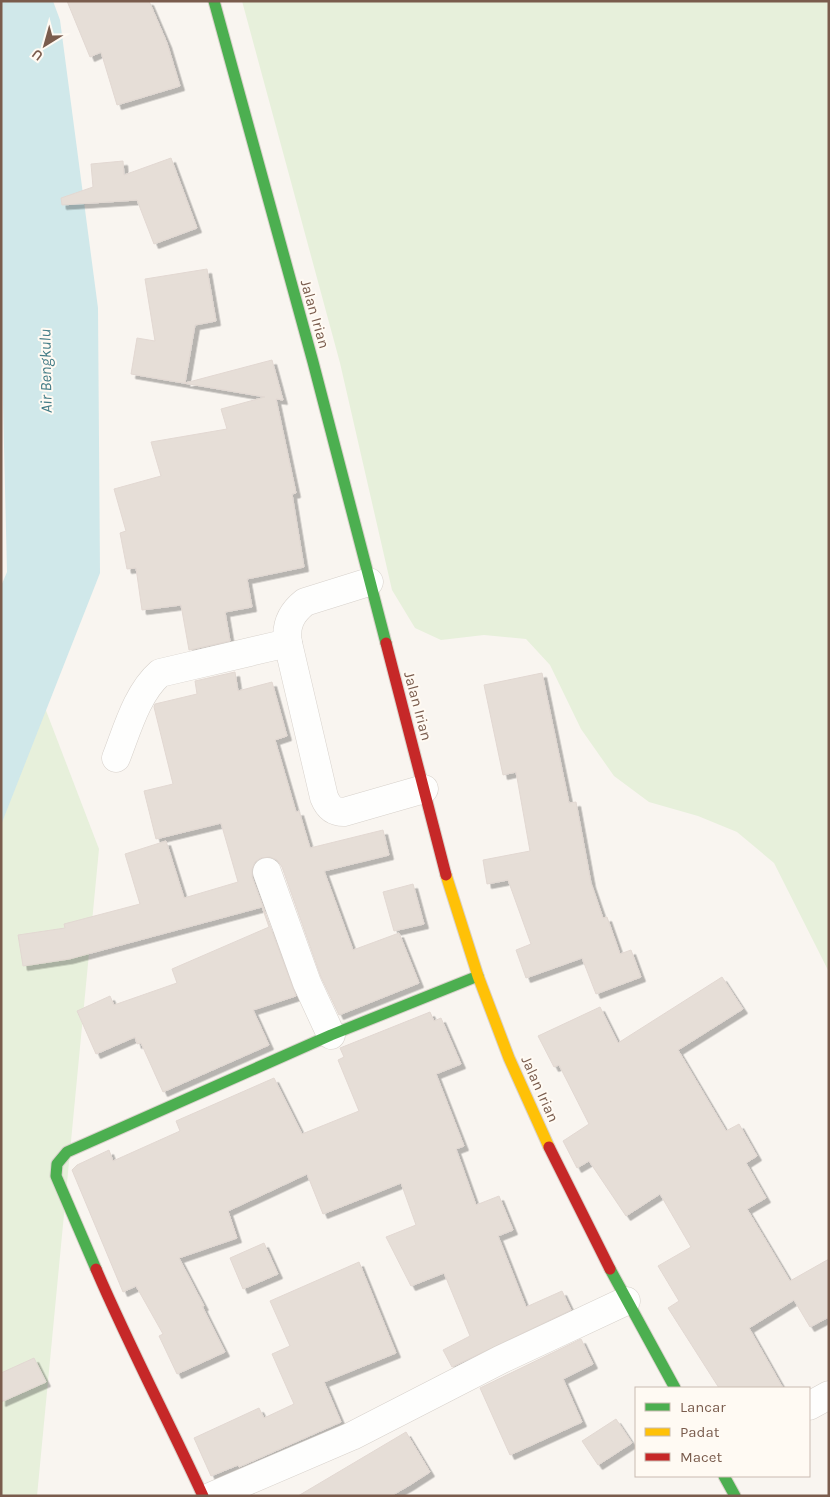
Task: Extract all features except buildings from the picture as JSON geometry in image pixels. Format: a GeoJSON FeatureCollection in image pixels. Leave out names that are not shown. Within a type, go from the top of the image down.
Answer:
{"type":"FeatureCollection","features":[{"type":"Feature","properties":{"kind":"main road","name":"Jalan Irian"},"geometry":{"type":"LineString","coordinates":[[214,1],[313,362],[442,861],[478,976],[509,1058],[551,1152],[626,1301],[674,1387]]}},
{"type":"Feature","properties":{"kind":"main road"},"geometry":{"type":"LineString","coordinates":[[203,1496],[170,1424],[121,1328],[56,1176],[57,1164],[68,1152],[331,1035],[478,976]]}},
{"type":"Feature","properties":{"kind":"main road"},"geometry":{"type":"LineString","coordinates":[[725,1477],[735,1496]]}},
{"type":"Feature","properties":{"kind":"street"},"geometry":{"type":"LineString","coordinates":[[369,582],[305,602],[297,609],[288,625],[288,643],[327,804],[335,811],[344,812],[424,789]]}},
{"type":"Feature","properties":{"kind":"street"},"geometry":{"type":"LineString","coordinates":[[116,758],[137,706],[148,687],[160,673],[288,643]]}},
{"type":"Feature","properties":{"kind":"street"},"geometry":{"type":"LineString","coordinates":[[267,872],[307,983],[331,1035]]}},
{"type":"Feature","properties":{"kind":"street"},"geometry":{"type":"LineString","coordinates":[[212,1496],[352,1436],[500,1360],[626,1301]]}},
{"type":"Feature","properties":{"kind":"street"},"geometry":{"type":"LineString","coordinates":[[810,1405],[829,1395]]}},
{"type":"Feature","properties":{"kind":"green space"},"geometry":{"type":"Polygon","coordinates":[[[242,1],[829,1],[829,972],[774,863],[737,832],[698,816],[649,802],[614,776],[581,729],[550,665],[526,639],[484,635],[441,640],[415,628],[392,590],[340,363],[242,1]]]}},
{"type":"Feature","properties":{"kind":"green space"},"geometry":{"type":"Polygon","coordinates":[[[1,593],[99,849],[37,1496],[1,1496],[1,593]]]}},
{"type":"Feature","properties":{"kind":"water","name":"Air Bengkulu"},"geometry":{"type":"Polygon","coordinates":[[[1,1],[53,1],[60,20],[98,308],[100,573],[1,825],[1,586],[7,572],[1,320],[1,1]]]}},
{"type":"Feature","properties":{"kind":"traffic: fast"},"geometry":{"type":"LineString","coordinates":[[214,1],[313,362],[386,643]]}},
{"type":"Feature","properties":{"kind":"traffic: fast"},"geometry":{"type":"LineString","coordinates":[[96,1269],[56,1176],[57,1164],[67,1152],[331,1035],[478,976]]}},
{"type":"Feature","properties":{"kind":"traffic: fast"},"geometry":{"type":"LineString","coordinates":[[610,1269],[674,1387]]}},
{"type":"Feature","properties":{"kind":"traffic: fast"},"geometry":{"type":"LineString","coordinates":[[725,1477],[735,1496]]}},
{"type":"Feature","properties":{"kind":"traffic: slow"},"geometry":{"type":"LineString","coordinates":[[446,875],[478,976],[509,1058],[549,1147]]}},
{"type":"Feature","properties":{"kind":"traffic: jam"},"geometry":{"type":"LineString","coordinates":[[386,643],[446,875]]}},
{"type":"Feature","properties":{"kind":"traffic: jam"},"geometry":{"type":"LineString","coordinates":[[549,1147],[610,1269]]}},
{"type":"Feature","properties":{"kind":"traffic: jam"},"geometry":{"type":"LineString","coordinates":[[96,1269],[203,1496]]}}]}
